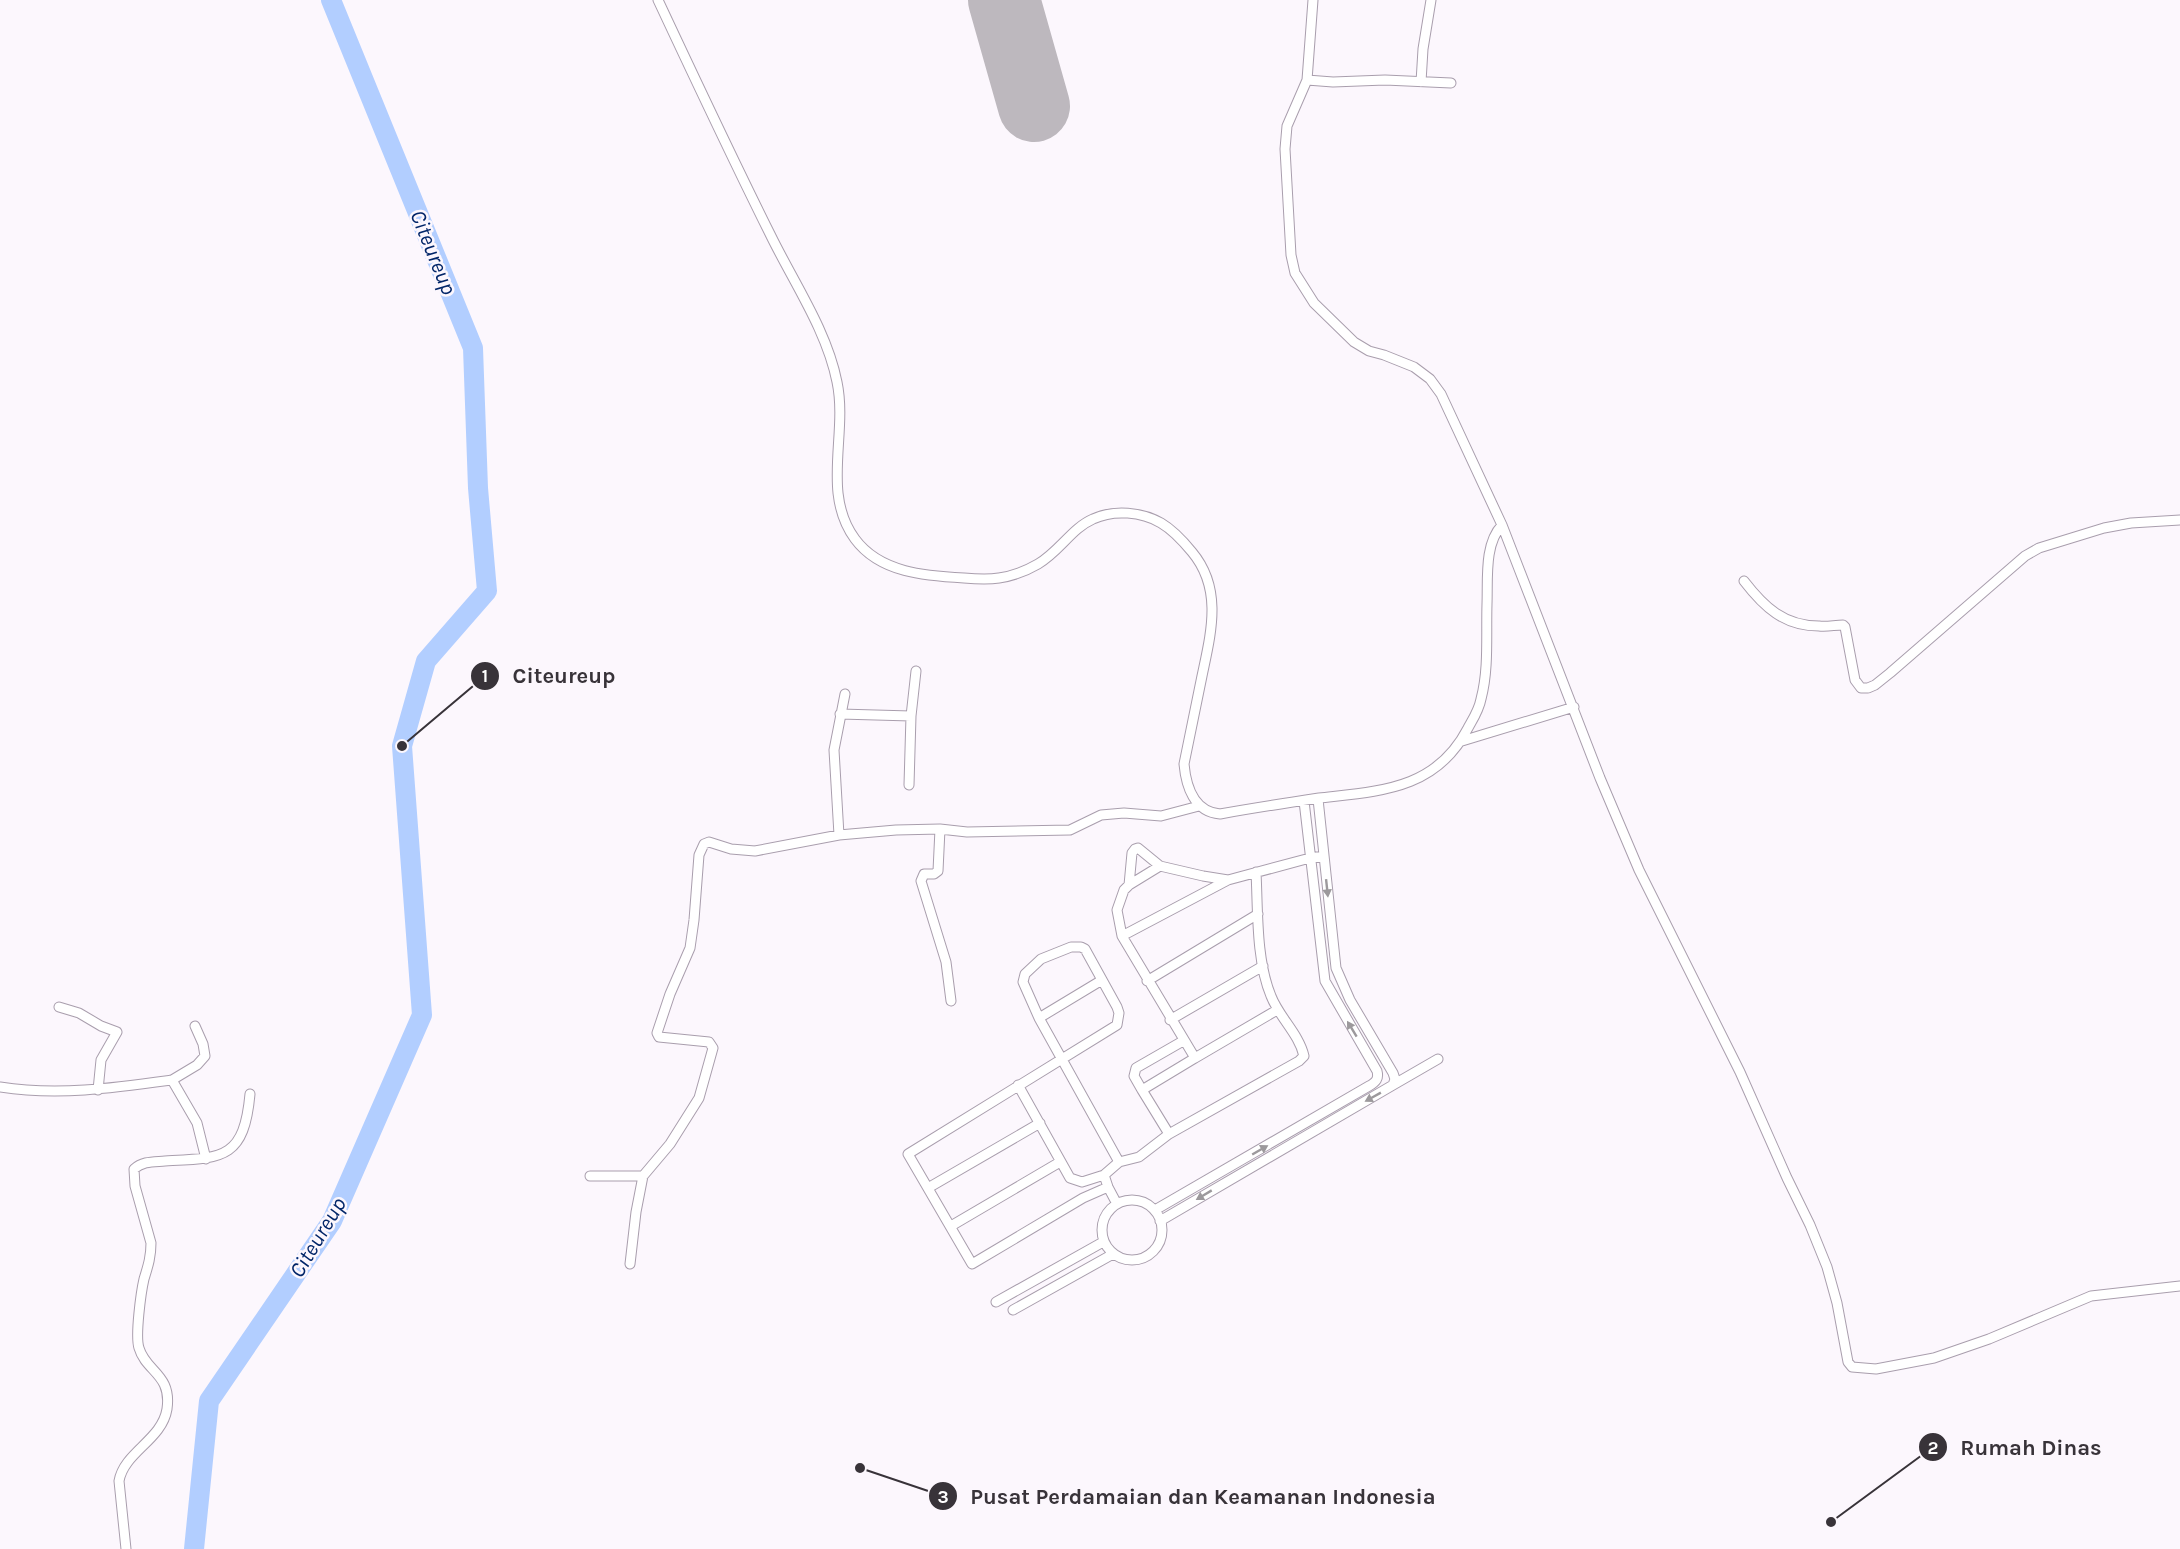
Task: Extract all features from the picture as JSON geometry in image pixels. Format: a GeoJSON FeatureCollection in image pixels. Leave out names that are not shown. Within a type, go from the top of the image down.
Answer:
{"type":"FeatureCollection","features":[{"type":"Feature","properties":{"kind":"street"},"geometry":{"type":"LineString","coordinates":[[658,0],[830,358],[840,400],[837,474],[839,501],[847,526],[855,540],[877,558],[912,573],[937,577],[1000,578],[1026,571],[1041,563],[1055,554],[1084,524],[1092,519],[1116,513],[1128,513],[1152,518],[1165,525],[1185,544],[1199,562],[1209,584],[1212,598],[1210,634],[1184,764],[1185,780],[1199,806],[1220,814],[1370,792],[1411,783],[1426,776],[1449,757],[1462,741],[1481,699],[1486,652],[1488,573],[1493,536],[1502,525]]}},
{"type":"Feature","properties":{"kind":"street"},"geometry":{"type":"LineString","coordinates":[[1313,0],[1307,80],[1287,126],[1285,150],[1291,255],[1297,279],[1314,303],[1340,330],[1362,348],[1414,367],[1436,385],[1502,525],[1639,870],[1740,1072],[1810,1225],[1827,1267],[1837,1303],[1846,1357],[1852,1367],[1876,1369],[1934,1358],[1989,1339],[2091,1296],[2180,1286]]}},
{"type":"Feature","properties":{"kind":"street"},"geometry":{"type":"LineString","coordinates":[[1421,82],[1423,49],[1431,0]]}},
{"type":"Feature","properties":{"kind":"street"},"geometry":{"type":"LineString","coordinates":[[1307,80],[1451,83]]}},
{"type":"Feature","properties":{"kind":"street"},"geometry":{"type":"LineString","coordinates":[[1744,581],[1767,608],[1785,620],[1809,625],[1842,625],[1845,627],[1855,680],[1861,688],[1868,688],[1890,673],[2015,563],[2039,548],[2104,528],[2131,523],[2180,520]]}},
{"type":"Feature","properties":{"kind":"street"},"geometry":{"type":"LineString","coordinates":[[909,785],[911,716],[916,671]]}},
{"type":"Feature","properties":{"kind":"street"},"geometry":{"type":"LineString","coordinates":[[839,835],[834,750],[845,694]]}},
{"type":"Feature","properties":{"kind":"street"},"geometry":{"type":"LineString","coordinates":[[1462,741],[1574,707]]}},
{"type":"Feature","properties":{"kind":"street"},"geometry":{"type":"LineString","coordinates":[[840,714],[911,716]]}},
{"type":"Feature","properties":{"kind":"street"},"geometry":{"type":"LineString","coordinates":[[1318,799],[1336,968],[1350,1000],[1393,1073],[1395,1079],[1393,1085]]}},
{"type":"Feature","properties":{"kind":"street"},"geometry":{"type":"LineString","coordinates":[[1155,1210],[1370,1086],[1376,1082],[1378,1077],[1377,1071],[1325,981],[1304,801]]}},
{"type":"Feature","properties":{"kind":"street"},"geometry":{"type":"LineString","coordinates":[[630,1264],[643,1176],[670,1144],[699,1098],[712,1048],[709,1042],[659,1037],[657,1033],[670,994],[690,948],[699,855],[702,847],[709,842],[731,849],[755,851],[839,835],[940,829],[967,832],[1070,830],[1101,815],[1124,813],[1161,816],[1199,806]]}},
{"type":"Feature","properties":{"kind":"street"},"geometry":{"type":"LineString","coordinates":[[940,829],[938,871],[934,874],[924,874],[921,881],[946,962],[951,1001]]}},
{"type":"Feature","properties":{"kind":"street"},"geometry":{"type":"LineString","coordinates":[[1129,885],[1130,860],[1135,849],[1138,848],[1160,866],[1228,880]]}},
{"type":"Feature","properties":{"kind":"street"},"geometry":{"type":"LineString","coordinates":[[1122,936],[1228,880],[1324,856]]}},
{"type":"Feature","properties":{"kind":"street"},"geometry":{"type":"LineString","coordinates":[[1160,866],[1124,890],[1117,910],[1122,936],[1194,1058]]}},
{"type":"Feature","properties":{"kind":"street"},"geometry":{"type":"LineString","coordinates":[[1018,1085],[1070,1178],[1082,1182],[1104,1175],[1119,1162],[1139,1157],[1169,1134],[1302,1059],[1304,1054],[1277,1010],[1268,988],[1263,966],[1256,872]]}},
{"type":"Feature","properties":{"kind":"street"},"geometry":{"type":"LineString","coordinates":[[1147,981],[1258,914]]}},
{"type":"Feature","properties":{"kind":"street"},"geometry":{"type":"LineString","coordinates":[[1108,1187],[1083,1198],[972,1264],[909,1158],[910,1152],[1018,1085],[1064,1060],[1117,1025],[1119,1013],[1085,949],[1071,947],[1041,959],[1025,974],[1023,982],[1039,1018],[1064,1060],[1119,1162]]}},
{"type":"Feature","properties":{"kind":"street"},"geometry":{"type":"LineString","coordinates":[[1170,1020],[1263,966]]}},
{"type":"Feature","properties":{"kind":"street"},"geometry":{"type":"LineString","coordinates":[[1039,1018],[1102,980]]}},
{"type":"Feature","properties":{"kind":"street"},"geometry":{"type":"LineString","coordinates":[[59,1007],[88,1017],[101,1026],[117,1032],[101,1060],[98,1090]]}},
{"type":"Feature","properties":{"kind":"street"},"geometry":{"type":"LineString","coordinates":[[1142,1090],[1277,1010]]}},
{"type":"Feature","properties":{"kind":"street"},"geometry":{"type":"LineString","coordinates":[[0,1087],[28,1091],[98,1090],[172,1080],[197,1065],[205,1056],[204,1044],[195,1026]]}},
{"type":"Feature","properties":{"kind":"street"},"geometry":{"type":"LineString","coordinates":[[1169,1134],[1134,1076],[1136,1068],[1183,1041]]}},
{"type":"Feature","properties":{"kind":"street"},"geometry":{"type":"LineString","coordinates":[[1161,1221],[1438,1059]]}},
{"type":"Feature","properties":{"kind":"street"},"geometry":{"type":"LineString","coordinates":[[172,1080],[197,1123],[206,1159]]}},
{"type":"Feature","properties":{"kind":"street"},"geometry":{"type":"LineString","coordinates":[[126,1549],[119,1481],[121,1474],[125,1466],[154,1435],[167,1410],[165,1385],[159,1374],[143,1357],[137,1337],[143,1281],[151,1253],[151,1243],[135,1186],[134,1169],[142,1163],[213,1158],[234,1146],[249,1108],[250,1094]]}},
{"type":"Feature","properties":{"kind":"street"},"geometry":{"type":"LineString","coordinates":[[928,1188],[1040,1123]]}},
{"type":"Feature","properties":{"kind":"street"},"geometry":{"type":"LineString","coordinates":[[951,1226],[1060,1162]]}},
{"type":"Feature","properties":{"kind":"street"},"geometry":{"type":"LineString","coordinates":[[1104,1175],[1118,1204]]}},
{"type":"Feature","properties":{"kind":"street"},"geometry":{"type":"LineString","coordinates":[[590,1176],[643,1176]]}},
{"type":"Feature","properties":{"kind":"street"},"geometry":{"type":"LineString","coordinates":[[1127,1200],[1137,1201],[1155,1210],[1161,1221],[1162,1233],[1160,1241],[1151,1254],[1136,1261],[1128,1261],[1113,1254],[1103,1242],[1101,1227],[1103,1220],[1107,1213],[1118,1204],[1127,1200]]}},
{"type":"Feature","properties":{"kind":"street"},"geometry":{"type":"LineString","coordinates":[[996,1302],[1103,1242]]}},
{"type":"Feature","properties":{"kind":"street"},"geometry":{"type":"LineString","coordinates":[[1013,1310],[1113,1254]]}},
{"type":"Feature","properties":{"kind":"waterway","name":"Citeureup"},"geometry":{"type":"LineString","coordinates":[[194,1549],[209,1401],[332,1221],[422,1015],[402,746],[426,661],[487,591],[478,488],[473,348],[331,0]]}},
{"type":"Feature","properties":{"kind":"runway"},"geometry":{"type":"LineString","coordinates":[[1004,0],[1034,106]]}},
{"type":"Feature","properties":{"kind":"place","name":"Citeureup"},"geometry":{"type":"Point","coordinates":[402,746]}},
{"type":"Feature","properties":{"kind":"place","name":"Pusat Perdamaian dan Keamanan Indonesia"},"geometry":{"type":"Point","coordinates":[860,1468]}},
{"type":"Feature","properties":{"kind":"place","name":"Rumah Dinas"},"geometry":{"type":"Point","coordinates":[1831,1522]}}]}
